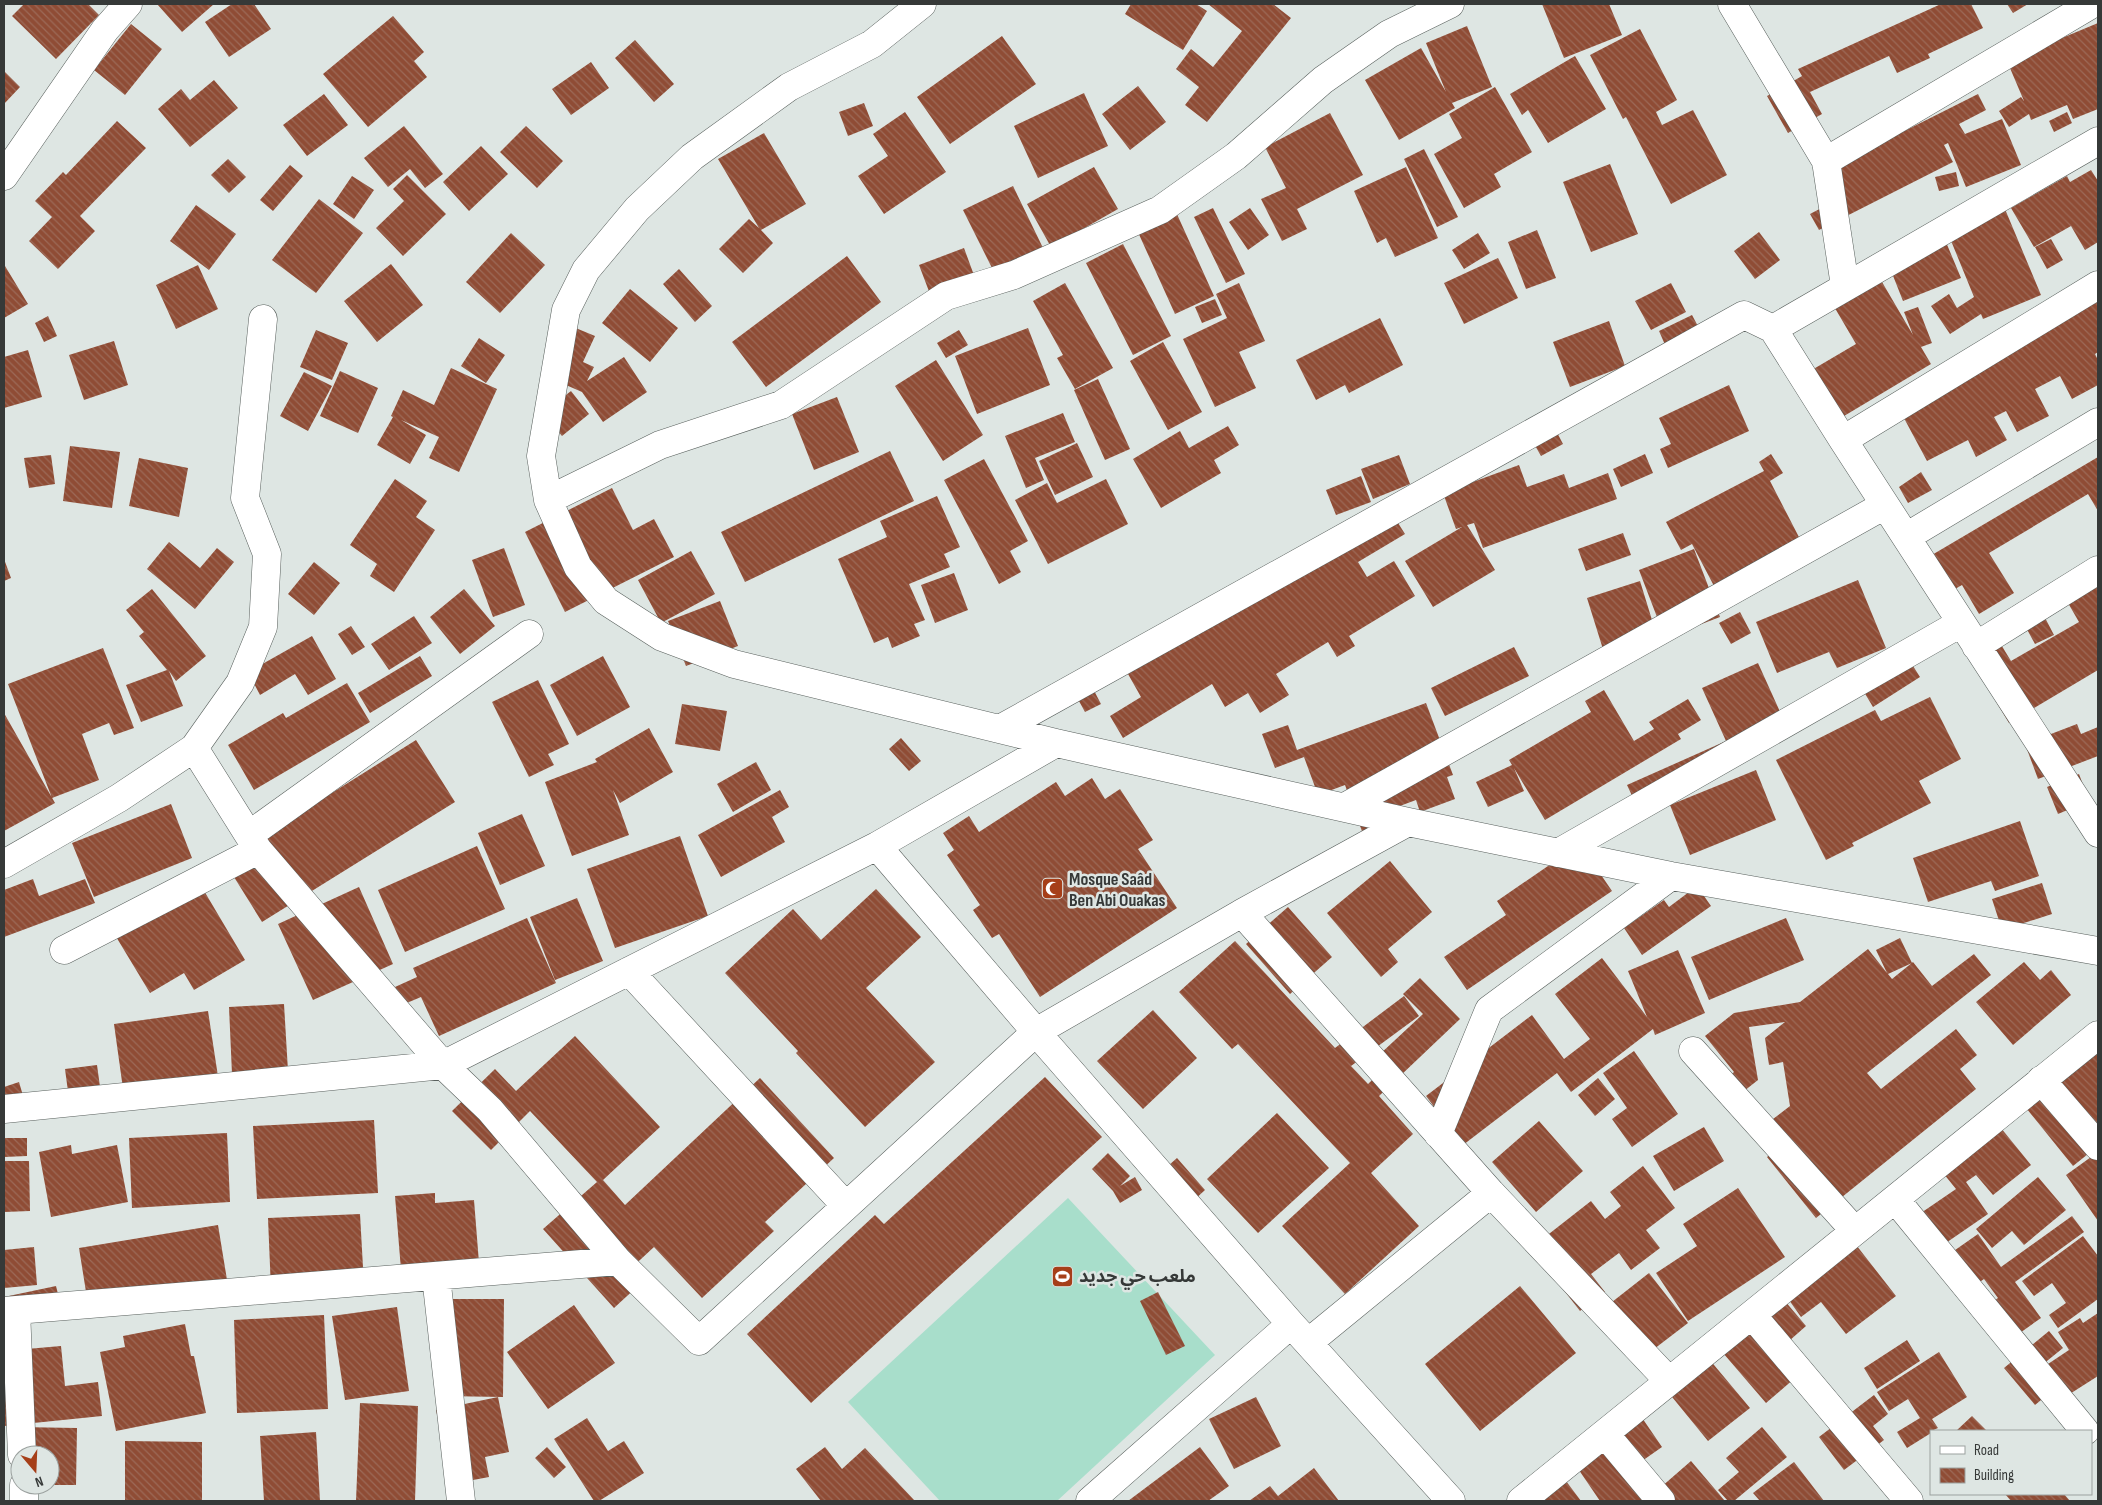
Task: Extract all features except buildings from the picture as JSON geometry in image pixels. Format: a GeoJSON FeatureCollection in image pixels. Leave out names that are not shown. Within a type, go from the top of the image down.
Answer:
{"type":"FeatureCollection","features":[{"type":"Feature","properties":{"kind":"street"},"geometry":{"type":"LineString","coordinates":[[4,176],[100,37],[128,4]]}},
{"type":"Feature","properties":{"kind":"street"},"geometry":{"type":"LineString","coordinates":[[922,4],[872,44],[789,87],[692,157],[637,209],[586,270],[566,310],[541,456],[548,500],[578,568],[606,600],[662,637],[734,664],[1056,744],[1408,822],[1671,876],[2098,951]]}},
{"type":"Feature","properties":{"kind":"street"},"geometry":{"type":"LineString","coordinates":[[548,500],[660,445],[781,404],[946,296],[1014,275],[1160,210],[1236,156],[1330,75],[1389,34],[1450,4]]}},
{"type":"Feature","properties":{"kind":"street"},"geometry":{"type":"LineString","coordinates":[[1732,4],[1826,161],[1845,286]]}},
{"type":"Feature","properties":{"kind":"street"},"geometry":{"type":"LineString","coordinates":[[1826,161],[2092,4]]}},
{"type":"Feature","properties":{"kind":"street"},"geometry":{"type":"LineString","coordinates":[[1774,329],[1845,286],[2098,141]]}},
{"type":"Feature","properties":{"kind":"street"},"geometry":{"type":"LineString","coordinates":[[1843,440],[2098,285]]}},
{"type":"Feature","properties":{"kind":"street"},"geometry":{"type":"LineString","coordinates":[[1000,729],[1744,315],[1774,329],[1843,440],[2097,830]]}},
{"type":"Feature","properties":{"kind":"street"},"geometry":{"type":"LineString","coordinates":[[4,864],[119,798],[194,748],[240,682],[263,627],[267,554],[245,498],[263,319]]}},
{"type":"Feature","properties":{"kind":"street"},"geometry":{"type":"LineString","coordinates":[[1906,537],[2098,422]]}},
{"type":"Feature","properties":{"kind":"street"},"geometry":{"type":"LineString","coordinates":[[1345,807],[1885,505]]}},
{"type":"Feature","properties":{"kind":"street"},"geometry":{"type":"LineString","coordinates":[[1976,646],[2098,570]]}},
{"type":"Feature","properties":{"kind":"street"},"geometry":{"type":"LineString","coordinates":[[1558,853],[1961,623]]}},
{"type":"Feature","properties":{"kind":"street"},"geometry":{"type":"LineString","coordinates":[[64,950],[253,843],[529,634]]}},
{"type":"Feature","properties":{"kind":"street"},"geometry":{"type":"LineString","coordinates":[[4,1109],[443,1065],[877,846],[1056,744]]}},
{"type":"Feature","properties":{"kind":"street"},"geometry":{"type":"LineString","coordinates":[[194,748],[253,843],[443,1065],[490,1110],[618,1261],[699,1341],[1036,1032],[1242,913],[1408,822]]}},
{"type":"Feature","properties":{"kind":"street"},"geometry":{"type":"LineString","coordinates":[[877,846],[1036,1032],[1300,1333],[1452,1501]]}},
{"type":"Feature","properties":{"kind":"street"},"geometry":{"type":"LineString","coordinates":[[1438,1134],[1489,1010],[1671,876]]}},
{"type":"Feature","properties":{"kind":"street"},"geometry":{"type":"LineString","coordinates":[[1242,913],[1491,1193],[1669,1381]]}},
{"type":"Feature","properties":{"kind":"street"},"geometry":{"type":"LineString","coordinates":[[629,971],[846,1206]]}},
{"type":"Feature","properties":{"kind":"street"},"geometry":{"type":"LineString","coordinates":[[1522,1501],[2098,1035]]}},
{"type":"Feature","properties":{"kind":"street"},"geometry":{"type":"LineString","coordinates":[[1693,1051],[1855,1231]]}},
{"type":"Feature","properties":{"kind":"street"},"geometry":{"type":"LineString","coordinates":[[2041,1080],[2098,1146]]}},
{"type":"Feature","properties":{"kind":"street"},"geometry":{"type":"LineString","coordinates":[[1090,1501],[1300,1333],[1491,1193]]}},
{"type":"Feature","properties":{"kind":"street"},"geometry":{"type":"LineString","coordinates":[[1896,1199],[2084,1430]]}},
{"type":"Feature","properties":{"kind":"street"},"geometry":{"type":"LineString","coordinates":[[21,1445],[10,1310],[618,1261]]}},
{"type":"Feature","properties":{"kind":"street"},"geometry":{"type":"LineString","coordinates":[[436,1276],[461,1501]]}},
{"type":"Feature","properties":{"kind":"street"},"geometry":{"type":"LineString","coordinates":[[1752,1315],[1909,1501]]}},
{"type":"Feature","properties":{"kind":"street"},"geometry":{"type":"LineString","coordinates":[[1605,1434],[1661,1501]]}},
{"type":"Feature","properties":{"kind":"green space","name":"ملعب حي جديد"},"geometry":{"type":"Polygon","coordinates":[[[1068,1198],[1215,1355],[1057,1501],[940,1501],[848,1402],[1068,1198]]]}},
{"type":"Feature","properties":{"kind":"place","name":"Mosque Saâd Ben Abi Ouakas"},"geometry":{"type":"Point","coordinates":[1053,889]}},
{"type":"Feature","properties":{"kind":"place","name":"ملعب حي جديد"},"geometry":{"type":"Point","coordinates":[1063,1276]}}]}
